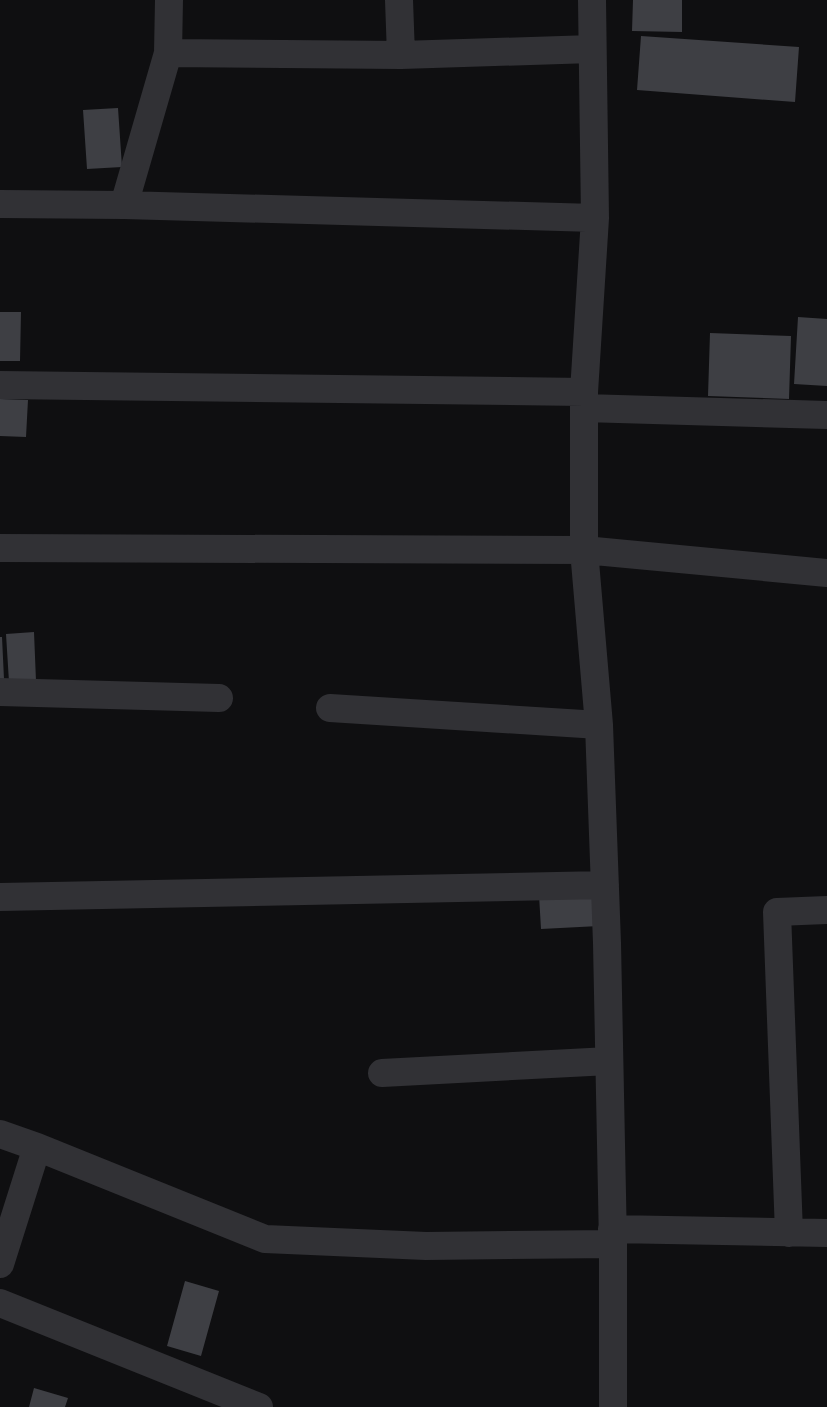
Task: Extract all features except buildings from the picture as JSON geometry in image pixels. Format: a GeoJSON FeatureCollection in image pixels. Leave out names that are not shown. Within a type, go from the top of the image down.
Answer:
{"type":"FeatureCollection","features":[{"type":"Feature","properties":{"kind":"street"},"geometry":{"type":"LineString","coordinates":[[124,205],[168,54],[169,0]]}},
{"type":"Feature","properties":{"kind":"street"},"geometry":{"type":"LineString","coordinates":[[399,0],[401,55]]}},
{"type":"Feature","properties":{"kind":"street"},"geometry":{"type":"LineString","coordinates":[[592,0],[594,218],[584,400],[584,550],[599,725],[605,886],[610,1061],[613,1407]]}},
{"type":"Feature","properties":{"kind":"street"},"geometry":{"type":"LineString","coordinates":[[168,54],[401,55],[592,49]]}},
{"type":"Feature","properties":{"kind":"street"},"geometry":{"type":"LineString","coordinates":[[0,204],[124,205],[594,218]]}},
{"type":"Feature","properties":{"kind":"street"},"geometry":{"type":"LineString","coordinates":[[0,385],[584,400],[827,415]]}},
{"type":"Feature","properties":{"kind":"street"},"geometry":{"type":"LineString","coordinates":[[0,548],[584,550],[827,573]]}},
{"type":"Feature","properties":{"kind":"street"},"geometry":{"type":"LineString","coordinates":[[0,692],[218,698]]}},
{"type":"Feature","properties":{"kind":"street"},"geometry":{"type":"LineString","coordinates":[[330,708],[599,725]]}},
{"type":"Feature","properties":{"kind":"street"},"geometry":{"type":"LineString","coordinates":[[0,897],[605,886]]}},
{"type":"Feature","properties":{"kind":"street"},"geometry":{"type":"LineString","coordinates":[[788,1233],[778,912],[827,910]]}},
{"type":"Feature","properties":{"kind":"street"},"geometry":{"type":"LineString","coordinates":[[382,1073],[610,1061]]}},
{"type":"Feature","properties":{"kind":"street"},"geometry":{"type":"LineString","coordinates":[[0,1134],[37,1147],[265,1239],[426,1246],[612,1237],[788,1233],[827,1234]]}},
{"type":"Feature","properties":{"kind":"street"},"geometry":{"type":"LineString","coordinates":[[0,1264],[37,1147]]}},
{"type":"Feature","properties":{"kind":"street"},"geometry":{"type":"LineString","coordinates":[[0,1303],[259,1407]]}}]}
